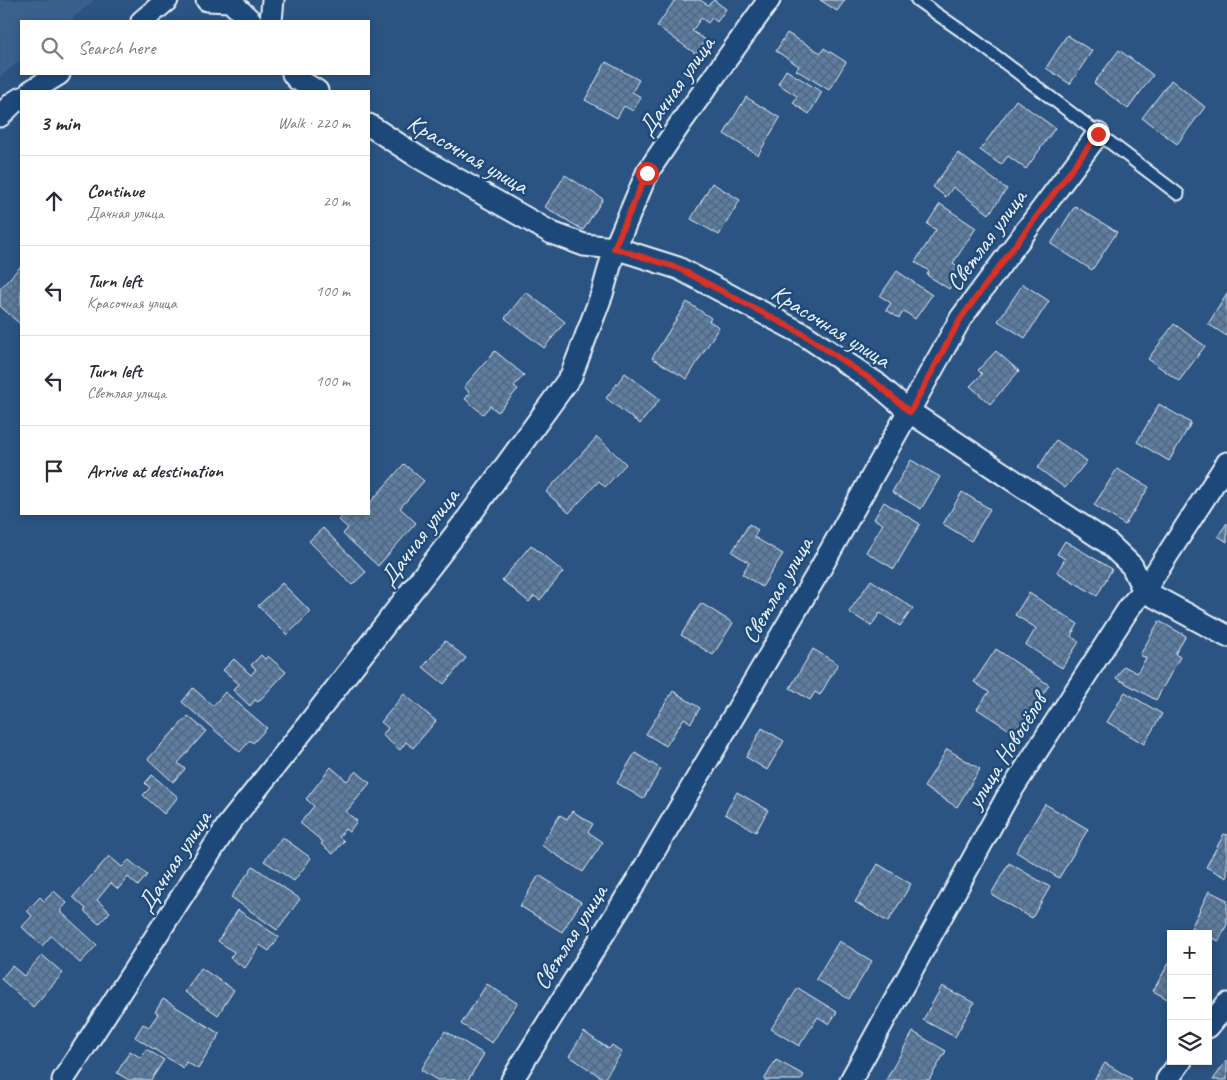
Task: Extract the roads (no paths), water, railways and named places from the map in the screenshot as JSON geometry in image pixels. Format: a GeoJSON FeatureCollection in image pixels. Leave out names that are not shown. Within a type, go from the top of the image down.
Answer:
{"type":"FeatureCollection","features":[{"type":"Feature","properties":{"kind":"street"},"geometry":{"type":"LineString","coordinates":[[143,20],[167,0]]}},
{"type":"Feature","properties":{"kind":"street"},"geometry":{"type":"LineString","coordinates":[[207,0],[230,1],[250,20]]}},
{"type":"Feature","properties":{"kind":"street"},"geometry":{"type":"LineString","coordinates":[[270,20],[273,0]]}},
{"type":"Feature","properties":{"kind":"street","name":"Дачная улица"},"geometry":{"type":"LineString","coordinates":[[63,1080],[228,825],[467,519],[571,376],[602,294],[614,248],[647,173],[769,0]]}},
{"type":"Feature","properties":{"kind":"street"},"geometry":{"type":"LineString","coordinates":[[33,90],[57,75]]}},
{"type":"Feature","properties":{"kind":"street"},"geometry":{"type":"LineString","coordinates":[[294,75],[315,90]]}},
{"type":"Feature","properties":{"kind":"street"},"geometry":{"type":"LineString","coordinates":[[0,116],[20,99]]}},
{"type":"Feature","properties":{"kind":"street","name":"Красочная улица"},"geometry":{"type":"LineString","coordinates":[[370,126],[418,156],[552,233],[584,245],[614,248],[678,268],[803,334],[876,383],[910,412],[1108,542],[1132,566],[1144,591]]}},
{"type":"Feature","properties":{"kind":"street","name":"Светлая улица"},"geometry":{"type":"LineString","coordinates":[[512,1080],[641,873],[819,571],[910,412],[961,318],[1098,134]]}},
{"type":"Feature","properties":{"kind":"street","name":"улица Новосёлов"},"geometry":{"type":"LineString","coordinates":[[850,1080],[1006,799],[1131,604],[1144,591],[1227,463]]}},
{"type":"Feature","properties":{"kind":"street"},"geometry":{"type":"LineString","coordinates":[[1144,591],[1227,636]]}},
{"type":"Feature","properties":{"kind":"street"},"geometry":{"type":"LineString","coordinates":[[1212,1022],[1227,1004]]}},
{"type":"Feature","properties":{"kind":"street"},"geometry":{"type":"LineString","coordinates":[[1167,1080],[1178,1065]]}},
{"type":"Feature","properties":{"kind":"lane"},"geometry":{"type":"LineString","coordinates":[[917,0],[1178,194]]}}]}
